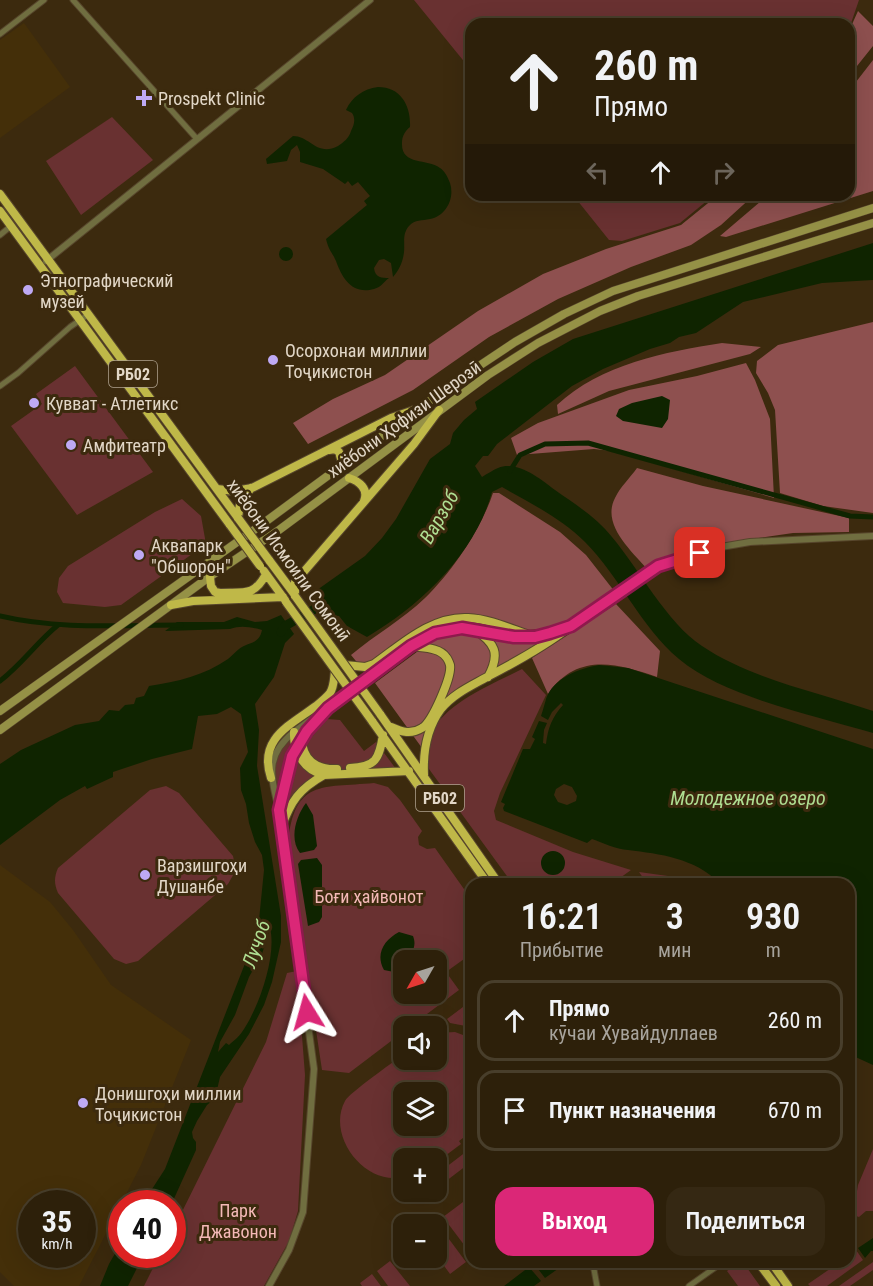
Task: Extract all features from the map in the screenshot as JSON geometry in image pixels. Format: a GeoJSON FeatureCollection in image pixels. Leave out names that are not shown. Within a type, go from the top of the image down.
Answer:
{"type":"FeatureCollection","features":[{"type":"Feature","properties":{"kind":"highway","name":"хиёбони Исмоили Сомонӣ"},"geometry":{"type":"LineString","coordinates":[[0,194],[283,579],[496,878]]}},
{"type":"Feature","properties":{"kind":"highway","name":"хиёбони Исмоили Сомонӣ"},"geometry":{"type":"LineString","coordinates":[[0,211],[383,735],[484,878]]}},
{"type":"Feature","properties":{"kind":"highway"},"geometry":{"type":"LineString","coordinates":[[217,489],[235,491],[252,488],[391,418],[420,408]]}},
{"type":"Feature","properties":{"kind":"highway"},"geometry":{"type":"LineString","coordinates":[[295,596],[295,582],[414,444],[440,410]]}},
{"type":"Feature","properties":{"kind":"highway"},"geometry":{"type":"LineString","coordinates":[[329,450],[335,449],[339,452],[343,466]]}},
{"type":"Feature","properties":{"kind":"highway"},"geometry":{"type":"LineString","coordinates":[[349,478],[361,484],[366,493],[364,501]]}},
{"type":"Feature","properties":{"kind":"highway"},"geometry":{"type":"LineString","coordinates":[[238,518],[240,504],[252,488]]}},
{"type":"Feature","properties":{"kind":"highway"},"geometry":{"type":"LineString","coordinates":[[210,577],[213,589],[218,593],[254,590],[258,588],[266,574]]}},
{"type":"Feature","properties":{"kind":"highway"},"geometry":{"type":"LineString","coordinates":[[283,579],[295,582]]}},
{"type":"Feature","properties":{"kind":"highway"},"geometry":{"type":"LineString","coordinates":[[171,605],[193,601],[285,600]]}},
{"type":"Feature","properties":{"kind":"highway"},"geometry":{"type":"LineString","coordinates":[[345,665],[365,667],[374,664],[426,627],[446,621],[469,618],[500,625],[535,637]]}},
{"type":"Feature","properties":{"kind":"highway"},"geometry":{"type":"LineString","coordinates":[[424,775],[423,754],[432,727],[441,710],[455,696],[544,645],[571,626]]}},
{"type":"Feature","properties":{"kind":"highway"},"geometry":{"type":"LineString","coordinates":[[474,629],[490,642],[494,650],[494,667],[488,677]]}},
{"type":"Feature","properties":{"kind":"highway"},"geometry":{"type":"LineString","coordinates":[[389,726],[408,733],[421,729],[427,724],[433,715],[449,673],[450,665],[445,656],[437,651],[411,646]]}},
{"type":"Feature","properties":{"kind":"highway"},"geometry":{"type":"LineString","coordinates":[[271,778],[267,757],[269,748],[281,732],[326,698],[333,686],[335,671]]}},
{"type":"Feature","properties":{"kind":"highway"},"geometry":{"type":"LineString","coordinates":[[294,732],[296,748],[304,763],[324,775],[409,771]]}},
{"type":"Feature","properties":{"kind":"highway"},"geometry":{"type":"LineString","coordinates":[[302,738],[306,757],[314,765],[328,769],[359,768],[373,763],[380,752],[383,735]]}},
{"type":"Feature","properties":{"kind":"highway"},"geometry":{"type":"LineString","coordinates":[[281,828],[291,803],[298,793],[324,775]]}},
{"type":"Feature","properties":{"kind":"highway"},"geometry":{"type":"LineString","coordinates":[[762,1268],[776,1286]]}},
{"type":"Feature","properties":{"kind":"highway"},"geometry":{"type":"LineString","coordinates":[[775,1268],[788,1286]]}},
{"type":"Feature","properties":{"kind":"main road","name":"хиёбони Ҳофизи Шерозӣ"},"geometry":{"type":"LineString","coordinates":[[0,711],[134,617],[506,347],[564,314],[637,282],[873,208]]}},
{"type":"Feature","properties":{"kind":"main road","name":"хиёбони Ҳофизи Шерозӣ"},"geometry":{"type":"LineString","coordinates":[[0,730],[129,635],[279,530],[462,393],[523,352],[607,308],[651,292],[873,223]]}},
{"type":"Feature","properties":{"kind":"main road"},"geometry":{"type":"LineString","coordinates":[[804,230],[808,243]]}},
{"type":"Feature","properties":{"kind":"main road"},"geometry":{"type":"LineString","coordinates":[[455,382],[462,393]]}},
{"type":"Feature","properties":{"kind":"main road"},"geometry":{"type":"LineString","coordinates":[[55,672],[59,680],[65,684]]}},
{"type":"Feature","properties":{"kind":"main road"},"geometry":{"type":"LineString","coordinates":[[27,691],[37,704]]}},
{"type":"Feature","properties":{"kind":"street"},"geometry":{"type":"LineString","coordinates":[[0,34],[44,0]]}},
{"type":"Feature","properties":{"kind":"street"},"geometry":{"type":"LineString","coordinates":[[73,0],[197,139]]}},
{"type":"Feature","properties":{"kind":"street"},"geometry":{"type":"LineString","coordinates":[[40,265],[370,0]]}},
{"type":"Feature","properties":{"kind":"street"},"geometry":{"type":"LineString","coordinates":[[0,235],[11,226]]}},
{"type":"Feature","properties":{"kind":"street"},"geometry":{"type":"LineString","coordinates":[[0,386],[89,314]]}},
{"type":"Feature","properties":{"kind":"street"},"geometry":{"type":"LineString","coordinates":[[269,1286],[289,1250],[303,1212],[314,1069],[279,810],[271,778],[275,753],[280,745],[294,732],[411,646],[435,633],[451,629],[474,629],[514,637],[535,637],[571,626],[648,572],[668,562],[715,548],[750,542],[873,536]]}},
{"type":"Feature","properties":{"kind":"street"},"geometry":{"type":"LineString","coordinates":[[279,810],[288,766],[296,748],[328,708]]}},
{"type":"Feature","properties":{"kind":"street"},"geometry":{"type":"LineString","coordinates":[[593,1268],[597,1286]]}},
{"type":"Feature","properties":{"kind":"street"},"geometry":{"type":"LineString","coordinates":[[689,1286],[714,1268]]}},
{"type":"Feature","properties":{"kind":"shaded area"},"geometry":{"type":"Polygon","coordinates":[[[858,11],[873,26],[873,46],[855,68],[855,18],[858,11]]]}},
{"type":"Feature","properties":{"kind":"shaded area"},"geometry":{"type":"Polygon","coordinates":[[[24,23],[70,87],[0,138],[0,40],[24,23]]]}},
{"type":"Feature","properties":{"kind":"shaded area"},"geometry":{"type":"Polygon","coordinates":[[[873,60],[873,191],[855,197],[855,83],[873,60]]]}},
{"type":"Feature","properties":{"kind":"shaded area"},"geometry":{"type":"Polygon","coordinates":[[[711,201],[747,201],[721,225],[691,245],[631,267],[558,299],[489,337],[413,390],[308,444],[293,423],[333,399],[385,375],[478,311],[543,274],[606,249],[681,225],[711,201]]]}},
{"type":"Feature","properties":{"kind":"shaded area"},"geometry":{"type":"Polygon","coordinates":[[[761,201],[841,201],[726,237],[720,236],[761,201]]]}},
{"type":"Feature","properties":{"kind":"shaded area"},"geometry":{"type":"Polygon","coordinates":[[[873,322],[873,513],[823,506],[780,493],[775,410],[756,373],[757,361],[778,345],[873,322]]]}},
{"type":"Feature","properties":{"kind":"shaded area"},"geometry":{"type":"Polygon","coordinates":[[[722,343],[761,347],[750,354],[609,391],[558,414],[557,405],[593,379],[656,356],[722,343]]]}},
{"type":"Feature","properties":{"kind":"shaded area"},"geometry":{"type":"Polygon","coordinates":[[[746,363],[770,419],[774,498],[612,451],[594,449],[517,455],[511,438],[538,423],[629,390],[746,363]]]}},
{"type":"Feature","properties":{"kind":"shaded area"},"geometry":{"type":"Polygon","coordinates":[[[637,468],[703,486],[849,518],[849,532],[793,533],[745,540],[648,570],[620,537],[612,518],[615,498],[637,468]]]}},
{"type":"Feature","properties":{"kind":"shaded area"},"geometry":{"type":"Polygon","coordinates":[[[493,493],[499,493],[560,532],[586,555],[615,592],[562,628],[525,630],[490,622],[438,622],[374,664],[360,666],[351,655],[408,613],[435,588],[473,535],[493,493]]]}},
{"type":"Feature","properties":{"kind":"shaded area"},"geometry":{"type":"Polygon","coordinates":[[[616,604],[660,651],[657,677],[613,665],[585,666],[559,681],[548,694],[532,658],[616,604]]]}},
{"type":"Feature","properties":{"kind":"shaded area"},"geometry":{"type":"Polygon","coordinates":[[[456,632],[468,632],[512,641],[534,643],[545,641],[453,696],[422,748],[375,683],[433,640],[456,632]]]}},
{"type":"Feature","properties":{"kind":"shaded area","name":"Донишгоҳи миллии Тоҷикистон"},"geometry":{"type":"Polygon","coordinates":[[[0,865],[50,902],[73,930],[111,985],[191,1040],[141,1165],[128,1190],[108,1190],[108,1229],[96,1253],[96,1190],[18,1190],[18,1268],[88,1268],[79,1286],[14,1286],[0,1272],[0,865]]]}},
{"type":"Feature","properties":{"kind":"green space"},"geometry":{"type":"Polygon","coordinates":[[[414,0],[859,0],[853,18],[465,18],[465,63],[414,0]]]}},
{"type":"Feature","properties":{"kind":"green space"},"geometry":{"type":"Polygon","coordinates":[[[112,117],[153,160],[81,215],[46,161],[112,117]]]}},
{"type":"Feature","properties":{"kind":"green space"},"geometry":{"type":"Polygon","coordinates":[[[578,201],[707,201],[680,223],[622,241],[609,240],[578,201]]]}},
{"type":"Feature","properties":{"kind":"green space"},"geometry":{"type":"Polygon","coordinates":[[[75,366],[153,472],[77,515],[11,426],[42,404],[36,394],[75,366]]]}},
{"type":"Feature","properties":{"kind":"green space","name":"Аквапарк \"Обшорон\""},"geometry":{"type":"Polygon","coordinates":[[[182,499],[201,516],[206,544],[121,605],[105,607],[63,603],[57,592],[59,578],[68,566],[155,512],[182,499]]]}},
{"type":"Feature","properties":{"kind":"green space"},"geometry":{"type":"Polygon","coordinates":[[[522,669],[546,695],[500,793],[494,811],[496,820],[573,852],[631,870],[620,878],[508,878],[421,758],[429,736],[437,724],[458,704],[483,688],[522,669]]]}},
{"type":"Feature","properties":{"kind":"green space"},"geometry":{"type":"Polygon","coordinates":[[[327,719],[340,720],[364,751],[376,742],[396,769],[323,771],[301,746],[311,731],[327,719]]]}},
{"type":"Feature","properties":{"kind":"green space"},"geometry":{"type":"Polygon","coordinates":[[[292,738],[292,751],[279,798],[275,765],[280,753],[292,738]]]}},
{"type":"Feature","properties":{"kind":"green space"},"geometry":{"type":"Polygon","coordinates":[[[296,754],[317,775],[284,816],[285,791],[296,754]]]}},
{"type":"Feature","properties":{"kind":"green space","name":"Боғи ҳайвонот"},"geometry":{"type":"Polygon","coordinates":[[[374,783],[388,787],[422,831],[418,837],[419,845],[427,849],[435,848],[465,890],[465,958],[447,971],[447,950],[393,950],[393,1004],[440,1004],[424,1016],[393,1016],[393,1040],[349,1073],[322,1070],[288,844],[291,823],[304,797],[325,787],[374,783]]]}},
{"type":"Feature","properties":{"kind":"green space","name":"Варзишгоҳи Душанбе"},"geometry":{"type":"Polygon","coordinates":[[[166,786],[179,793],[233,856],[236,870],[228,884],[138,961],[126,964],[114,959],[58,893],[55,884],[56,874],[58,868],[150,790],[166,786]]]}},
{"type":"Feature","properties":{"kind":"green space"},"geometry":{"type":"Polygon","coordinates":[[[639,872],[673,878],[643,878],[639,872]]]}},
{"type":"Feature","properties":{"kind":"green space","name":"Парк Джавонон"},"geometry":{"type":"Polygon","coordinates":[[[297,971],[305,1075],[298,1211],[289,1241],[264,1286],[144,1286],[153,1268],[186,1268],[186,1204],[266,1042],[287,973],[297,971]]]}},
{"type":"Feature","properties":{"kind":"green space","name":"Боғи ҳайвонот"},"geometry":{"type":"Polygon","coordinates":[[[447,973],[459,990],[447,999],[447,973]]]}},
{"type":"Feature","properties":{"kind":"green space"},"geometry":{"type":"Polygon","coordinates":[[[465,1006],[465,1026],[450,1023],[447,1019],[465,1006]]]}},
{"type":"Feature","properties":{"kind":"green space"},"geometry":{"type":"Polygon","coordinates":[[[447,1032],[455,1032],[465,1036],[465,1136],[459,1141],[461,1144],[447,1154],[447,1148],[393,1148],[393,1178],[375,1174],[363,1166],[345,1143],[341,1129],[340,1115],[345,1101],[393,1062],[393,1070],[447,1070],[447,1032]]]}},
{"type":"Feature","properties":{"kind":"green space"},"geometry":{"type":"Polygon","coordinates":[[[873,1149],[873,1211],[866,1211],[859,1217],[855,1216],[858,1185],[873,1149]]]}},
{"type":"Feature","properties":{"kind":"green space"},"geometry":{"type":"Polygon","coordinates":[[[465,1153],[465,1167],[447,1180],[447,1166],[465,1153]]]}},
{"type":"Feature","properties":{"kind":"green space"},"geometry":{"type":"Polygon","coordinates":[[[465,1200],[465,1246],[447,1222],[447,1214],[465,1200]]]}},
{"type":"Feature","properties":{"kind":"green space"},"geometry":{"type":"Polygon","coordinates":[[[447,1236],[465,1261],[450,1274],[446,1268],[447,1236]]]}},
{"type":"Feature","properties":{"kind":"green space"},"geometry":{"type":"Polygon","coordinates":[[[855,1251],[863,1260],[855,1266],[855,1251]]]}},
{"type":"Feature","properties":{"kind":"green space"},"geometry":{"type":"Polygon","coordinates":[[[390,1261],[393,1268],[396,1268],[410,1286],[388,1286],[377,1271],[390,1261]]]}},
{"type":"Feature","properties":{"kind":"green space"},"geometry":{"type":"Polygon","coordinates":[[[873,1262],[873,1270],[850,1286],[839,1286],[873,1262]]]}},
{"type":"Feature","properties":{"kind":"green space"},"geometry":{"type":"Polygon","coordinates":[[[731,1268],[747,1268],[760,1286],[738,1286],[727,1271],[731,1268]]]}},
{"type":"Feature","properties":{"kind":"green space"},"geometry":{"type":"Polygon","coordinates":[[[831,1268],[852,1268],[827,1286],[808,1284],[831,1268]]]}},
{"type":"Feature","properties":{"kind":"green space"},"geometry":{"type":"Polygon","coordinates":[[[372,1274],[381,1286],[362,1286],[360,1283],[372,1274]]]}},
{"type":"Feature","properties":{"kind":"water"},"geometry":{"type":"Polygon","coordinates":[[[378,87],[393,90],[398,94],[409,112],[410,127],[402,140],[406,155],[442,169],[450,183],[451,195],[448,206],[441,214],[414,222],[409,226],[405,235],[403,259],[393,277],[391,263],[384,259],[379,260],[374,268],[377,276],[389,278],[379,287],[360,290],[349,284],[341,273],[326,239],[367,205],[364,201],[370,196],[358,182],[352,186],[348,181],[345,184],[323,169],[300,162],[297,145],[291,150],[287,161],[267,164],[266,159],[293,136],[304,139],[319,148],[331,149],[338,146],[348,138],[354,124],[352,113],[346,110],[348,105],[363,92],[378,87]]]}},
{"type":"Feature","properties":{"kind":"water"},"geometry":{"type":"Polygon","coordinates":[[[873,243],[873,280],[822,283],[743,302],[696,333],[679,337],[670,343],[603,369],[572,386],[497,444],[488,456],[483,456],[475,466],[482,477],[506,466],[521,469],[536,476],[606,530],[665,610],[689,636],[702,646],[763,676],[873,711],[873,733],[745,695],[698,672],[665,646],[641,617],[609,570],[576,533],[556,518],[502,487],[492,492],[473,536],[443,576],[407,610],[367,637],[347,626],[339,616],[331,615],[326,619],[310,595],[365,556],[382,538],[396,519],[430,459],[450,444],[453,433],[477,409],[475,402],[533,362],[573,339],[873,243]]]}},
{"type":"Feature","properties":{"kind":"water"},"geometry":{"type":"Polygon","coordinates":[[[286,247],[291,249],[293,254],[291,259],[286,261],[281,259],[279,254],[281,249],[286,247]]]}},
{"type":"Feature","properties":{"kind":"water"},"geometry":{"type":"Polygon","coordinates":[[[662,396],[670,400],[668,419],[662,428],[623,421],[616,416],[619,409],[632,403],[662,396]]]}},
{"type":"Feature","properties":{"kind":"water","name":"Лучоб"},"geometry":{"type":"Polygon","coordinates":[[[281,615],[294,634],[285,643],[274,677],[255,704],[259,730],[257,766],[281,916],[281,942],[264,1005],[249,1034],[220,1077],[213,1100],[207,1105],[192,1132],[196,1150],[178,1190],[151,1190],[165,1169],[258,930],[264,870],[262,855],[255,842],[241,790],[240,768],[248,752],[241,714],[231,707],[217,714],[198,716],[192,749],[113,772],[113,777],[87,789],[85,786],[60,800],[0,845],[0,764],[21,750],[75,725],[99,721],[109,710],[119,711],[125,705],[134,704],[136,698],[144,696],[149,686],[180,680],[210,669],[228,659],[242,647],[256,641],[262,630],[242,627],[165,631],[177,622],[224,622],[237,617],[255,622],[267,621],[281,615]],[[270,928],[262,954],[249,977],[235,1015],[220,1042],[218,1052],[226,1043],[229,1045],[239,1036],[255,1009],[265,981],[271,952],[270,928]]]}},
{"type":"Feature","properties":{"kind":"water","name":"Молодежное озеро"},"geometry":{"type":"Polygon","coordinates":[[[599,665],[628,668],[873,749],[873,1065],[855,1057],[855,878],[713,878],[699,868],[676,859],[619,848],[592,839],[587,843],[504,811],[505,804],[501,802],[523,749],[530,749],[539,721],[547,723],[543,743],[546,744],[551,723],[563,705],[561,703],[552,712],[548,720],[541,716],[546,699],[555,685],[576,672],[599,665]],[[564,784],[556,789],[554,795],[558,802],[567,805],[576,801],[577,796],[572,787],[564,784]]]}},
{"type":"Feature","properties":{"kind":"water"},"geometry":{"type":"Polygon","coordinates":[[[306,803],[313,815],[317,846],[314,850],[300,853],[294,834],[299,814],[306,803]]]}},
{"type":"Feature","properties":{"kind":"water"},"geometry":{"type":"Polygon","coordinates":[[[553,851],[558,852],[564,858],[564,868],[558,874],[553,875],[548,874],[542,868],[541,863],[542,858],[548,852],[553,851]]]}},
{"type":"Feature","properties":{"kind":"water"},"geometry":{"type":"Polygon","coordinates":[[[317,858],[322,865],[322,917],[319,922],[308,926],[298,864],[301,860],[317,858]]]}},
{"type":"Feature","properties":{"kind":"water"},"geometry":{"type":"Polygon","coordinates":[[[399,932],[413,936],[414,943],[413,950],[393,950],[393,972],[384,970],[380,958],[382,948],[399,932]]]}},
{"type":"Feature","properties":{"kind":"water"},"geometry":{"type":"Polygon","coordinates":[[[873,1238],[873,1251],[865,1258],[858,1248],[873,1238]]]}},
{"type":"Feature","properties":{"kind":"water"},"geometry":{"type":"Polygon","coordinates":[[[108,1266],[137,1268],[128,1286],[100,1286],[108,1266]]]}},
{"type":"Feature","properties":{"kind":"water"},"geometry":{"type":"Polygon","coordinates":[[[528,1268],[541,1281],[534,1286],[504,1286],[528,1268]]]}},
{"type":"Feature","properties":{"kind":"water"},"geometry":{"type":"Polygon","coordinates":[[[537,1268],[559,1268],[545,1278],[537,1268]]]}},
{"type":"Feature","properties":{"kind":"waterway"},"geometry":{"type":"LineString","coordinates":[[510,471],[520,455],[545,444],[588,443],[850,516],[873,517]]}},
{"type":"Feature","properties":{"kind":"waterway","name":"Варзоб"},"geometry":{"type":"LineString","coordinates":[[281,632],[285,626],[327,602]]}},
{"type":"Feature","properties":{"kind":"waterway"},"geometry":{"type":"LineString","coordinates":[[0,616],[67,625],[181,625]]}},
{"type":"Feature","properties":{"kind":"waterway"},"geometry":{"type":"LineString","coordinates":[[0,681],[58,625]]}},
{"type":"Feature","properties":{"kind":"place","name":"Prospekt Clinic"},"geometry":{"type":"Point","coordinates":[144,98]}},
{"type":"Feature","properties":{"kind":"place","name":"Этнографический музей"},"geometry":{"type":"Point","coordinates":[28,290]}},
{"type":"Feature","properties":{"kind":"place","name":"Осорхонаи миллии Тоҷикистон"},"geometry":{"type":"Point","coordinates":[273,360]}},
{"type":"Feature","properties":{"kind":"place","name":"Кувват - Атлетикс"},"geometry":{"type":"Point","coordinates":[34,403]}},
{"type":"Feature","properties":{"kind":"place","name":"Aмфитеатр"},"geometry":{"type":"Point","coordinates":[71,445]}},
{"type":"Feature","properties":{"kind":"place","name":"Аквапарк \"Обшорон\""},"geometry":{"type":"Point","coordinates":[139,555]}},
{"type":"Feature","properties":{"kind":"place","name":"Варзишгоҳи Душанбе"},"geometry":{"type":"Point","coordinates":[145,875]}},
{"type":"Feature","properties":{"kind":"place","name":"Донишгоҳи миллии Тоҷикистон"},"geometry":{"type":"Point","coordinates":[83,1103]}},
{"type":"Feature","properties":{"kind":"route"},"geometry":{"type":"LineString","coordinates":[[307,1012],[279,810],[292,756],[307,731],[328,708],[411,646],[435,633],[462,628],[514,637],[535,637],[550,633],[571,626],[658,566],[700,553]]}}]}
